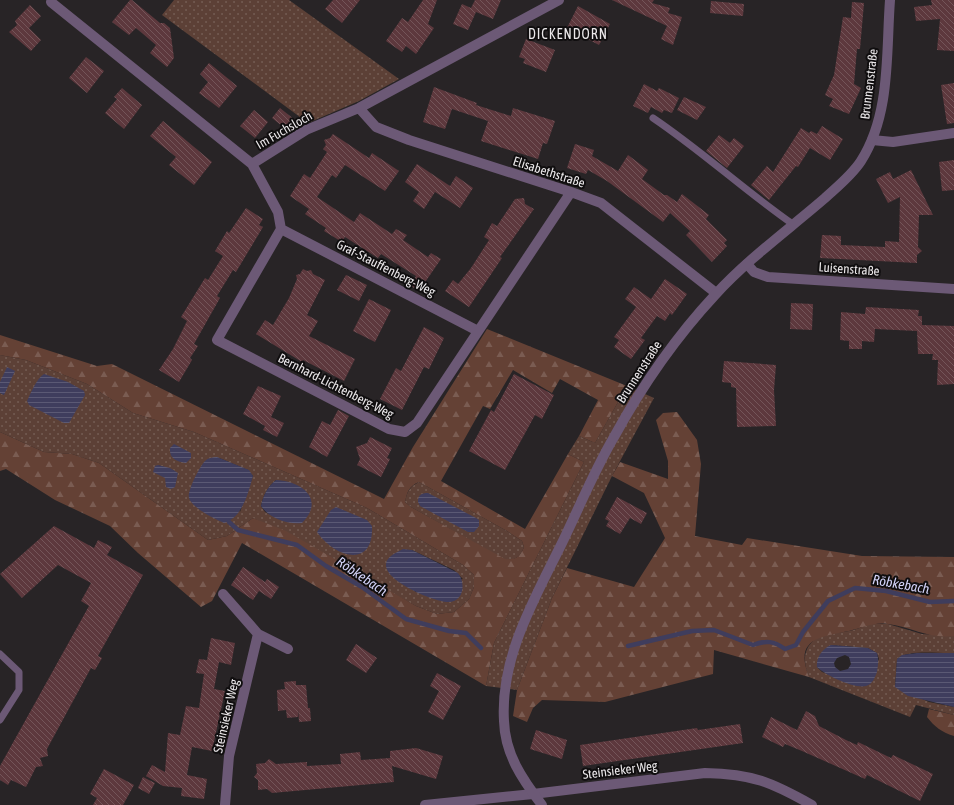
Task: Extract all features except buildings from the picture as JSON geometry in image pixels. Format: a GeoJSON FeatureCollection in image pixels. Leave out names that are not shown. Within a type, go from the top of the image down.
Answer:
{"type":"FeatureCollection","features":[{"type":"Feature","properties":{"kind":"street","name":"Im Fuchsloch"},"geometry":{"type":"LineString","coordinates":[[51,2],[252,164],[306,130],[359,108],[559,0]]}},
{"type":"Feature","properties":{"kind":"street","name":"Brunnenstraße"},"geometry":{"type":"LineString","coordinates":[[542,805],[513,764],[507,744],[504,720],[505,685],[512,655],[525,620],[612,438],[649,377],[716,293],[747,264],[794,225],[843,181],[860,163],[872,140],[880,114],[885,76],[890,0]]}},
{"type":"Feature","properties":{"kind":"street","name":"Elisabethstraße"},"geometry":{"type":"LineString","coordinates":[[359,108],[376,127],[409,140],[601,203],[716,293]]}},
{"type":"Feature","properties":{"kind":"street"},"geometry":{"type":"LineString","coordinates":[[872,140],[893,142],[954,133]]}},
{"type":"Feature","properties":{"kind":"street"},"geometry":{"type":"LineString","coordinates":[[252,164],[278,212],[281,229]]}},
{"type":"Feature","properties":{"kind":"street","name":"Bernhard-Lichtenberg-Weg"},"geometry":{"type":"LineString","coordinates":[[281,229],[217,340],[389,428],[405,432],[417,423],[571,192]]}},
{"type":"Feature","properties":{"kind":"street","name":"Graf-Stauffenberg-Weg"},"geometry":{"type":"LineString","coordinates":[[281,229],[478,331]]}},
{"type":"Feature","properties":{"kind":"street","name":"Luisenstraße"},"geometry":{"type":"LineString","coordinates":[[747,264],[754,272],[768,277],[954,289]]}},
{"type":"Feature","properties":{"kind":"street"},"geometry":{"type":"LineString","coordinates":[[224,594],[258,634],[288,649]]}},
{"type":"Feature","properties":{"kind":"street","name":"Steinsieker Weg"},"geometry":{"type":"LineString","coordinates":[[225,805],[229,756],[258,634]]}},
{"type":"Feature","properties":{"kind":"street","name":"Steinsieker Weg"},"geometry":{"type":"LineString","coordinates":[[425,805],[533,794],[705,773],[734,774],[763,780],[812,805]]}},
{"type":"Feature","properties":{"kind":"lane"},"geometry":{"type":"LineString","coordinates":[[653,118],[682,138],[758,200],[794,225]]}},
{"type":"Feature","properties":{"kind":"lane"},"geometry":{"type":"LineString","coordinates":[[0,654],[19,672],[19,690],[0,720]]}},
{"type":"Feature","properties":{"kind":"shaded area"},"geometry":{"type":"Polygon","coordinates":[[[174,0],[289,0],[399,79],[359,101],[308,123],[162,15],[174,0]]]}},
{"type":"Feature","properties":{"kind":"shaded area"},"geometry":{"type":"Polygon","coordinates":[[[0,355],[26,360],[87,384],[133,413],[194,432],[367,508],[463,565],[474,575],[474,587],[469,599],[454,612],[437,614],[416,606],[253,518],[227,536],[208,540],[99,463],[72,454],[44,452],[0,432],[0,393],[4,395],[0,382],[0,355]],[[217,457],[240,512],[253,476],[248,470],[217,457]],[[158,465],[165,478],[175,471],[158,465]],[[276,480],[270,486],[261,506],[265,512],[279,519],[276,480]],[[412,550],[415,592],[463,579],[454,570],[412,550]]]}},
{"type":"Feature","properties":{"kind":"shaded area"},"geometry":{"type":"Polygon","coordinates":[[[7,367],[15,371],[4,395],[0,393],[0,382],[7,367]]]}},
{"type":"Feature","properties":{"kind":"shaded area"},"geometry":{"type":"Polygon","coordinates":[[[44,374],[68,382],[84,391],[85,395],[69,423],[64,423],[29,405],[27,401],[32,390],[44,374]]]}},
{"type":"Feature","properties":{"kind":"shaded area"},"geometry":{"type":"Polygon","coordinates":[[[627,386],[654,398],[612,476],[552,598],[517,690],[486,686],[494,643],[584,462],[568,454],[579,436],[595,443],[627,386]]]}},
{"type":"Feature","properties":{"kind":"shaded area"},"geometry":{"type":"Polygon","coordinates":[[[174,444],[191,453],[191,458],[186,463],[177,461],[172,457],[170,448],[174,444]]]}},
{"type":"Feature","properties":{"kind":"shaded area"},"geometry":{"type":"Polygon","coordinates":[[[212,457],[217,457],[249,470],[253,476],[244,504],[236,516],[224,523],[194,506],[189,498],[190,490],[197,473],[205,461],[212,457]]]}},
{"type":"Feature","properties":{"kind":"shaded area"},"geometry":{"type":"Polygon","coordinates":[[[158,465],[170,468],[178,473],[175,487],[171,489],[166,487],[165,478],[153,472],[155,466],[158,465]]]}},
{"type":"Feature","properties":{"kind":"shaded area"},"geometry":{"type":"Polygon","coordinates":[[[276,480],[285,481],[302,488],[311,499],[312,506],[309,514],[302,523],[291,523],[279,520],[269,514],[261,506],[266,492],[276,480]]]}},
{"type":"Feature","properties":{"kind":"shaded area"},"geometry":{"type":"Polygon","coordinates":[[[419,482],[507,531],[522,541],[524,547],[521,553],[515,559],[505,560],[411,507],[405,502],[407,495],[409,490],[419,482]]]}},
{"type":"Feature","properties":{"kind":"shaded area"},"geometry":{"type":"Polygon","coordinates":[[[428,493],[476,518],[479,520],[479,526],[474,532],[468,532],[420,506],[418,502],[419,496],[428,493]]]}},
{"type":"Feature","properties":{"kind":"shaded area"},"geometry":{"type":"Polygon","coordinates":[[[336,507],[367,520],[372,526],[371,540],[367,549],[360,554],[352,555],[342,553],[324,541],[317,532],[331,510],[336,507]]]}},
{"type":"Feature","properties":{"kind":"shaded area"},"geometry":{"type":"Polygon","coordinates":[[[403,549],[412,550],[458,573],[461,577],[463,587],[457,599],[448,602],[432,598],[411,589],[393,577],[388,571],[386,561],[392,555],[403,549]]]}},
{"type":"Feature","properties":{"kind":"shaded area"},"geometry":{"type":"Polygon","coordinates":[[[870,624],[888,624],[922,634],[954,636],[954,653],[916,653],[908,654],[897,659],[895,687],[929,702],[954,707],[954,715],[916,705],[910,717],[809,677],[805,657],[809,645],[820,637],[828,634],[844,632],[870,624]],[[831,645],[817,667],[822,672],[861,686],[879,659],[877,653],[868,648],[831,645]]]}},
{"type":"Feature","properties":{"kind":"shaded area"},"geometry":{"type":"Polygon","coordinates":[[[831,645],[868,648],[877,653],[877,672],[872,682],[866,686],[854,685],[840,681],[817,667],[820,654],[831,645]],[[845,655],[837,658],[834,663],[835,667],[840,671],[848,669],[851,664],[849,657],[845,655]]]}},
{"type":"Feature","properties":{"kind":"shaded area"},"geometry":{"type":"Polygon","coordinates":[[[917,653],[954,653],[954,707],[908,696],[895,687],[897,659],[902,655],[917,653]]]}},
{"type":"Feature","properties":{"kind":"green space"},"geometry":{"type":"Polygon","coordinates":[[[487,329],[627,386],[595,443],[579,436],[598,400],[560,379],[552,393],[513,370],[490,409],[483,406],[441,481],[525,529],[568,454],[584,462],[494,643],[486,686],[242,543],[212,601],[201,607],[138,553],[110,526],[55,500],[6,469],[0,471],[0,432],[44,452],[72,454],[99,463],[208,540],[227,536],[253,518],[286,531],[416,606],[437,614],[454,612],[469,599],[474,587],[474,575],[463,565],[367,508],[194,432],[133,413],[87,384],[26,360],[0,355],[0,335],[97,366],[112,364],[384,499],[413,447],[487,329]],[[419,482],[413,485],[408,492],[405,502],[411,507],[505,559],[512,559],[521,553],[524,547],[522,541],[507,531],[419,482]]]}},
{"type":"Feature","properties":{"kind":"green space"},"geometry":{"type":"Polygon","coordinates":[[[677,412],[697,440],[701,464],[695,536],[742,545],[747,538],[862,556],[954,557],[954,636],[936,636],[888,624],[872,625],[828,635],[812,642],[807,647],[805,664],[809,677],[714,650],[713,674],[605,702],[542,700],[533,708],[527,722],[513,716],[517,690],[552,598],[567,568],[634,587],[665,538],[644,493],[612,476],[620,462],[668,479],[668,461],[656,420],[663,413],[677,412]]]}},
{"type":"Feature","properties":{"kind":"green space"},"geometry":{"type":"Polygon","coordinates":[[[929,709],[954,715],[954,736],[945,733],[933,724],[927,717],[929,709]]]}},
{"type":"Feature","properties":{"kind":"waterway","name":"Röbkebach"},"geometry":{"type":"LineString","coordinates":[[229,522],[238,530],[297,545],[326,566],[362,587],[406,619],[449,631],[466,633],[481,648]]}},
{"type":"Feature","properties":{"kind":"waterway","name":"Röbkebach"},"geometry":{"type":"LineString","coordinates":[[628,646],[692,631],[714,630],[753,645],[762,642],[770,642],[785,649],[796,645],[803,632],[828,601],[855,588],[886,591],[930,602],[954,601]]}},
{"type":"Feature","properties":{"kind":"district","name":"DICKENDORN"},"geometry":{"type":"Point","coordinates":[568,34]}}]}
